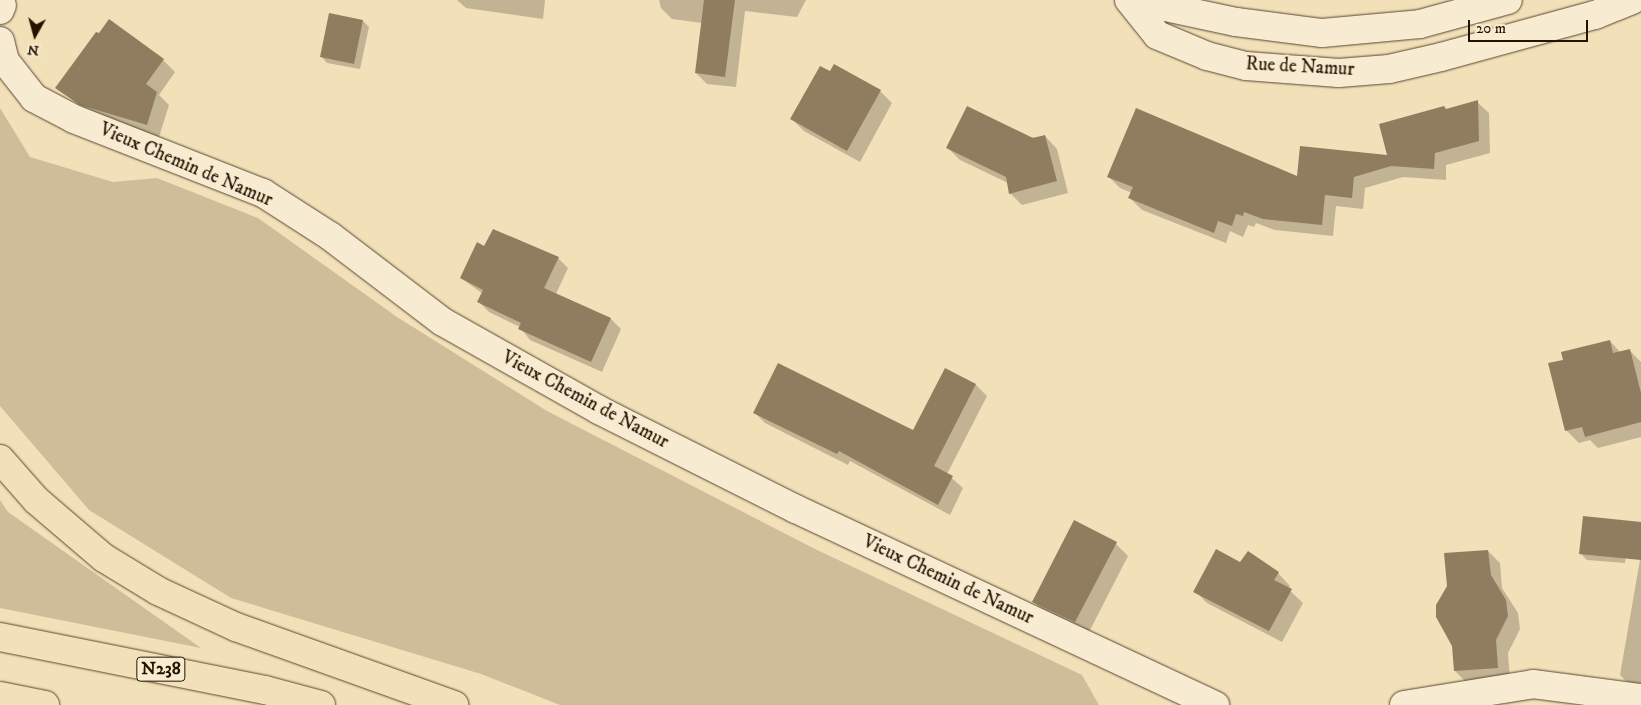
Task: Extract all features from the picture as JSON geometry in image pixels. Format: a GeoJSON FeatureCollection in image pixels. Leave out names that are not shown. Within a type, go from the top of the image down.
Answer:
{"type":"FeatureCollection","features":[{"type":"Feature","properties":{"kind":"highway"},"geometry":{"type":"LineString","coordinates":[[0,459],[36,500],[104,558],[158,591],[236,627],[454,705]]}},
{"type":"Feature","properties":{"kind":"highway","name":"N238"},"geometry":{"type":"LineString","coordinates":[[0,637],[265,690],[321,705]]}},
{"type":"Feature","properties":{"kind":"highway"},"geometry":{"type":"LineString","coordinates":[[0,696],[45,705]]}},
{"type":"Feature","properties":{"kind":"street","name":"Rue de Namur"},"geometry":{"type":"LineString","coordinates":[[1129,0],[1157,35],[1206,56],[1246,66],[1339,73],[1389,69],[1441,57],[1595,15],[1632,0]]}},
{"type":"Feature","properties":{"kind":"street","name":"Rue de Namur"},"geometry":{"type":"LineString","coordinates":[[1133,0],[1236,22],[1322,33],[1420,24],[1508,0]]}},
{"type":"Feature","properties":{"kind":"street","name":"Vieux Chemin de Namur"},"geometry":{"type":"LineString","coordinates":[[0,41],[5,61],[34,98],[74,119],[264,194],[330,236],[443,322],[599,410],[796,509],[1215,705]]}},
{"type":"Feature","properties":{"kind":"street"},"geometry":{"type":"LineString","coordinates":[[1404,705],[1533,684],[1641,698]]}},
{"type":"Feature","properties":{"kind":"shaded area"},"geometry":{"type":"Polygon","coordinates":[[[0,108],[30,157],[113,182],[157,178],[258,218],[397,317],[547,411],[815,549],[1082,675],[1099,705],[560,705],[481,674],[231,598],[89,510],[0,406],[0,108]]]}},
{"type":"Feature","properties":{"kind":"shaded area"},"geometry":{"type":"Polygon","coordinates":[[[0,500],[8,512],[201,648],[0,608],[0,500]]]}},
{"type":"Feature","properties":{"kind":"building"},"geometry":{"type":"Polygon","coordinates":[[[704,0],[735,0],[725,77],[695,73],[704,0]]]}},
{"type":"Feature","properties":{"kind":"building"},"geometry":{"type":"Polygon","coordinates":[[[329,13],[363,20],[354,64],[320,57],[329,13]]]}},
{"type":"Feature","properties":{"kind":"building"},"geometry":{"type":"Polygon","coordinates":[[[109,19],[164,59],[146,84],[157,92],[147,125],[80,105],[55,88],[96,32],[99,33],[109,19]]]}},
{"type":"Feature","properties":{"kind":"building"},"geometry":{"type":"Polygon","coordinates":[[[834,64],[881,90],[847,151],[790,119],[820,66],[830,71],[834,64]]]}},
{"type":"Feature","properties":{"kind":"building"},"geometry":{"type":"Polygon","coordinates":[[[1478,100],[1479,141],[1435,153],[1434,169],[1391,166],[1354,177],[1352,198],[1325,195],[1322,225],[1263,219],[1244,212],[1243,216],[1236,214],[1232,226],[1218,221],[1214,233],[1128,198],[1133,187],[1107,177],[1136,108],[1297,176],[1300,146],[1387,155],[1379,124],[1444,106],[1446,109],[1478,100]]]}},
{"type":"Feature","properties":{"kind":"building"},"geometry":{"type":"Polygon","coordinates":[[[967,106],[1033,138],[1045,135],[1057,181],[1009,194],[1006,177],[946,148],[967,106]]]}},
{"type":"Feature","properties":{"kind":"building"},"geometry":{"type":"Polygon","coordinates":[[[493,229],[559,257],[544,288],[611,318],[591,362],[518,329],[521,323],[477,302],[483,290],[460,278],[477,242],[484,246],[493,229]]]}},
{"type":"Feature","properties":{"kind":"building"},"geometry":{"type":"Polygon","coordinates":[[[1610,340],[1613,353],[1630,349],[1641,393],[1641,422],[1585,437],[1582,427],[1565,431],[1548,363],[1563,360],[1561,352],[1610,340]]]}},
{"type":"Feature","properties":{"kind":"building"},"geometry":{"type":"Polygon","coordinates":[[[778,363],[913,430],[945,368],[976,384],[934,466],[953,476],[938,505],[839,451],[837,454],[753,413],[778,363]]]}},
{"type":"Feature","properties":{"kind":"building"},"geometry":{"type":"Polygon","coordinates":[[[1583,516],[1641,522],[1641,560],[1579,554],[1583,516]]]}},
{"type":"Feature","properties":{"kind":"building"},"geometry":{"type":"Polygon","coordinates":[[[1074,520],[1117,542],[1075,622],[1032,602],[1074,520]]]}},
{"type":"Feature","properties":{"kind":"building"},"geometry":{"type":"Polygon","coordinates":[[[1216,549],[1240,562],[1248,551],[1279,572],[1274,580],[1292,589],[1269,631],[1193,592],[1216,549]]]}},
{"type":"Feature","properties":{"kind":"building"},"geometry":{"type":"Polygon","coordinates":[[[1488,550],[1491,575],[1506,600],[1508,616],[1496,640],[1498,668],[1454,671],[1452,646],[1436,617],[1436,605],[1447,586],[1444,553],[1488,550]]]}}]}
